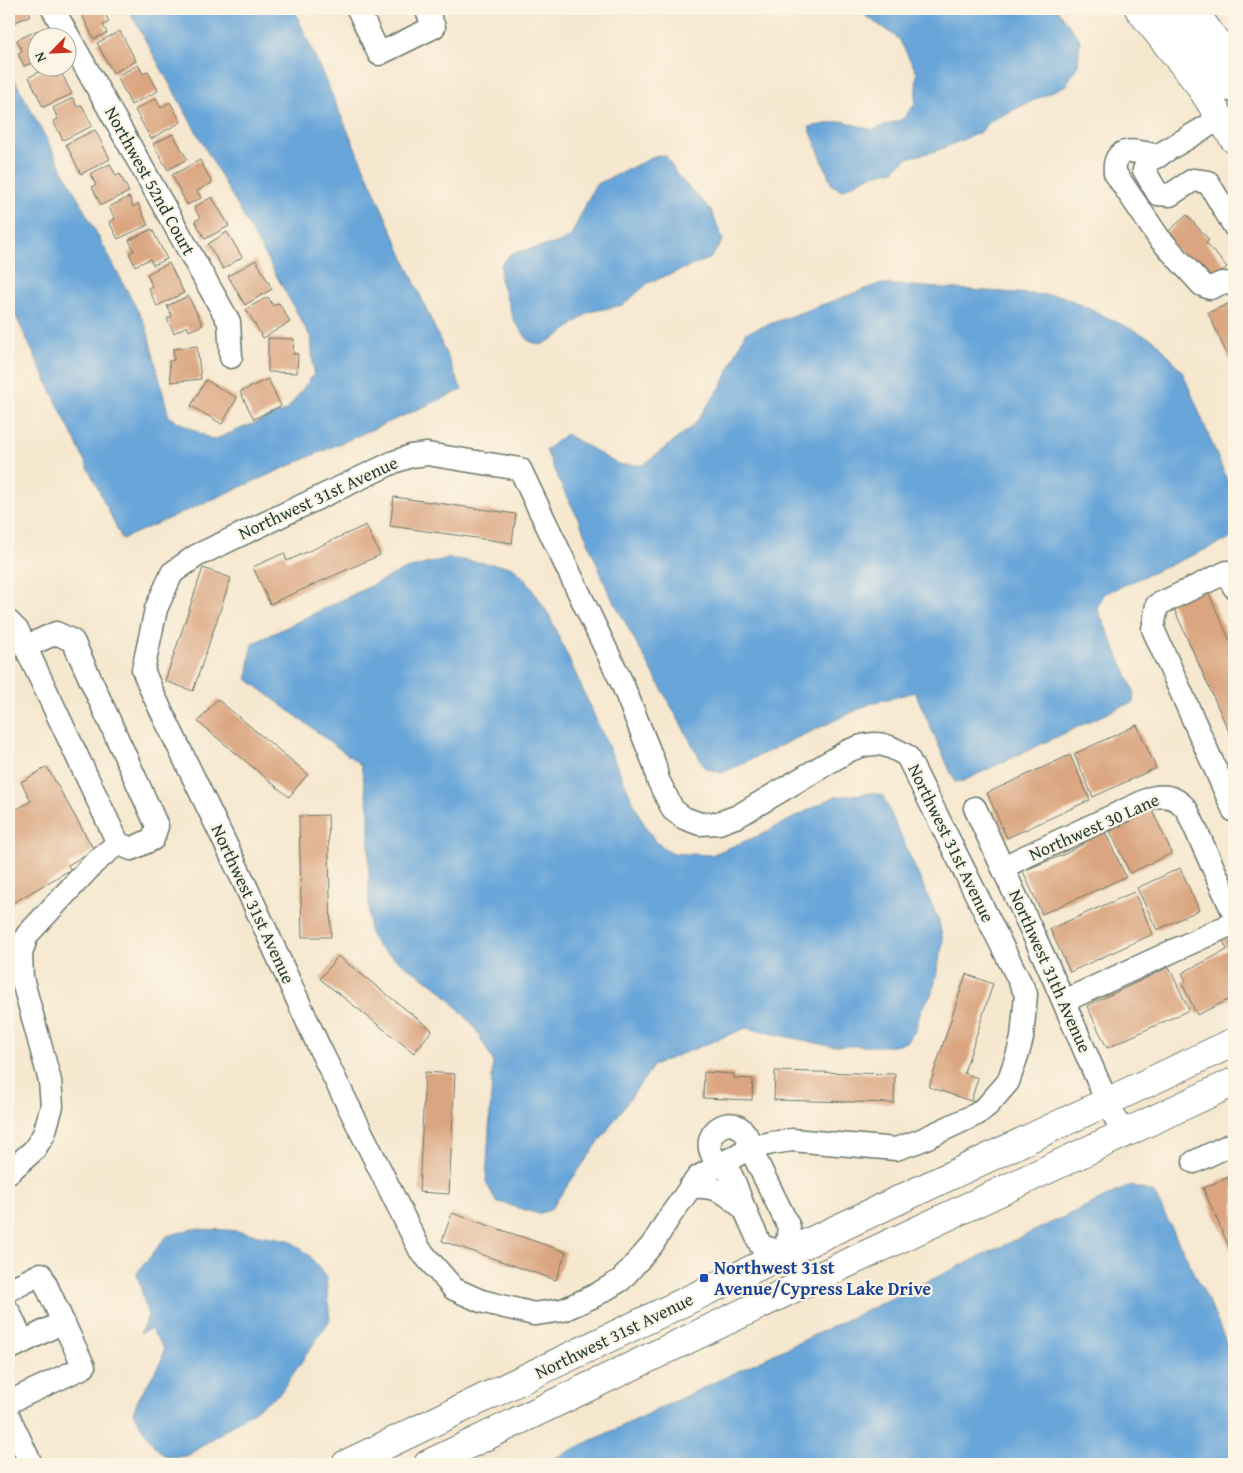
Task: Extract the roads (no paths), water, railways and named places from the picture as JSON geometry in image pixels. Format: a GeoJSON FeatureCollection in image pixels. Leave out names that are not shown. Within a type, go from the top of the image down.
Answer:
{"type":"FeatureCollection","features":[{"type":"Feature","properties":{"kind":"main road"},"geometry":{"type":"LineString","coordinates":[[1138,9],[1198,83],[1230,127]]}},
{"type":"Feature","properties":{"kind":"main road"},"geometry":{"type":"LineString","coordinates":[[1192,9],[1234,66]]}},
{"type":"Feature","properties":{"kind":"main road","name":"Northwest 31st Avenue"},"geometry":{"type":"LineString","coordinates":[[346,1464],[786,1253],[1234,1042]]}},
{"type":"Feature","properties":{"kind":"main road","name":"Northwest 31st Avenue"},"geometry":{"type":"LineString","coordinates":[[428,1464],[801,1285],[1234,1082]]}},
{"type":"Feature","properties":{"kind":"street","name":"Northwest 52nd Court"},"geometry":{"type":"LineString","coordinates":[[53,9],[229,322],[231,357]]}},
{"type":"Feature","properties":{"kind":"street"},"geometry":{"type":"LineString","coordinates":[[358,9],[379,54],[434,27],[426,9]]}},
{"type":"Feature","properties":{"kind":"street"},"geometry":{"type":"LineString","coordinates":[[1164,9],[1225,89],[1234,91]]}},
{"type":"Feature","properties":{"kind":"street"},"geometry":{"type":"LineString","coordinates":[[1230,127],[1159,156],[1147,162],[1144,170],[1158,194],[1170,195],[1193,180],[1208,182],[1234,226]]}},
{"type":"Feature","properties":{"kind":"street"},"geometry":{"type":"LineString","coordinates":[[1159,156],[1133,150],[1124,152],[1118,157],[1114,165],[1115,173],[1159,238],[1202,285],[1210,288],[1222,282],[1234,284]]}},
{"type":"Feature","properties":{"kind":"street","name":"Northwest 31st Avenue"},"geometry":{"type":"LineString","coordinates":[[427,454],[520,469],[622,683],[654,763],[658,780],[673,810],[684,818],[700,824],[719,823],[738,816],[848,751],[864,744],[884,744],[908,756],[1026,994],[1022,1038],[1008,1082],[992,1101],[977,1114],[919,1141],[896,1149],[792,1140],[750,1148],[721,1164],[698,1177],[661,1229],[652,1245],[621,1280],[594,1296],[563,1310],[534,1314],[481,1301],[454,1289],[420,1250],[319,1047],[243,880],[143,670],[156,609],[172,573],[196,556],[379,468],[411,456],[427,454]]}},
{"type":"Feature","properties":{"kind":"street"},"geometry":{"type":"LineString","coordinates":[[1234,587],[1227,572],[1157,605],[1153,630],[1234,811]]}},
{"type":"Feature","properties":{"kind":"street"},"geometry":{"type":"LineString","coordinates":[[9,622],[18,631],[25,646],[118,843],[131,850],[153,839],[157,826],[73,641],[56,632],[25,646]]}},
{"type":"Feature","properties":{"kind":"street","name":"Northwest 30 Lane"},"geometry":{"type":"LineString","coordinates":[[1004,867],[1151,798],[1166,795],[1181,802],[1187,810],[1234,914]]}},
{"type":"Feature","properties":{"kind":"street","name":"Northwest 31th Avenue"},"geometry":{"type":"LineString","coordinates":[[976,808],[1064,1001],[1107,1102],[1124,1134]]}},
{"type":"Feature","properties":{"kind":"street"},"geometry":{"type":"LineString","coordinates":[[9,1172],[34,1150],[44,1134],[52,1106],[50,1081],[22,978],[21,954],[27,935],[94,863],[118,843]]}},
{"type":"Feature","properties":{"kind":"street"},"geometry":{"type":"LineString","coordinates":[[1064,1001],[1234,923]]}},
{"type":"Feature","properties":{"kind":"street"},"geometry":{"type":"LineString","coordinates":[[786,1253],[761,1246],[730,1172],[711,1154],[710,1140],[713,1134],[723,1126],[736,1126],[742,1129],[750,1140],[750,1148],[789,1227],[786,1253],[801,1285]]}},
{"type":"Feature","properties":{"kind":"street"},"geometry":{"type":"LineString","coordinates":[[1194,1162],[1234,1143]]}},
{"type":"Feature","properties":{"kind":"street"},"geometry":{"type":"LineString","coordinates":[[690,1187],[707,1186],[716,1189],[732,1198],[746,1212]]}},
{"type":"Feature","properties":{"kind":"street"},"geometry":{"type":"LineString","coordinates":[[9,1290],[41,1274],[84,1367],[9,1402]]}},
{"type":"Feature","properties":{"kind":"street"},"geometry":{"type":"LineString","coordinates":[[9,1312],[16,1346],[63,1322]]}},
{"type":"Feature","properties":{"kind":"street"},"geometry":{"type":"LineString","coordinates":[[9,1417],[31,1464]]}},
{"type":"Feature","properties":{"kind":"water"},"geometry":{"type":"Polygon","coordinates":[[[128,9],[294,9],[462,390],[122,539],[9,302],[9,69],[146,326],[169,417],[213,440],[287,410],[314,374],[311,338],[128,9]]]}},
{"type":"Feature","properties":{"kind":"water"},"geometry":{"type":"Polygon","coordinates":[[[856,9],[1057,9],[1080,40],[1078,65],[1066,85],[988,122],[981,132],[936,151],[907,158],[894,170],[869,176],[842,190],[832,185],[809,127],[843,121],[872,130],[903,119],[915,104],[917,73],[899,39],[856,9]]]}},
{"type":"Feature","properties":{"kind":"water"},"geometry":{"type":"Polygon","coordinates":[[[658,155],[666,156],[677,175],[711,210],[723,240],[711,258],[648,283],[623,305],[589,312],[560,335],[541,345],[529,341],[514,321],[500,279],[501,265],[510,254],[561,242],[571,236],[594,187],[658,155]]]}},
{"type":"Feature","properties":{"kind":"water"},"geometry":{"type":"Polygon","coordinates":[[[879,284],[1063,296],[1156,341],[1183,373],[1234,497],[1234,537],[1104,594],[1097,608],[1134,691],[1133,703],[1120,707],[963,781],[955,782],[915,692],[872,703],[722,773],[705,768],[608,591],[579,520],[546,450],[566,434],[619,465],[643,465],[693,426],[722,385],[745,333],[879,284]]]}},
{"type":"Feature","properties":{"kind":"water"},"geometry":{"type":"Polygon","coordinates":[[[448,558],[513,567],[526,580],[549,615],[640,817],[655,841],[671,853],[711,855],[760,835],[834,797],[873,793],[883,796],[939,921],[943,942],[933,992],[921,1010],[915,1032],[906,1042],[893,1046],[830,1046],[746,1028],[654,1065],[550,1210],[538,1214],[496,1201],[486,1182],[493,1061],[474,1026],[439,988],[378,947],[369,932],[369,812],[361,765],[247,679],[252,644],[403,570],[448,558]]]}},
{"type":"Feature","properties":{"kind":"water"},"geometry":{"type":"Polygon","coordinates":[[[1131,1185],[1154,1193],[1209,1302],[1234,1361],[1234,1464],[542,1464],[1131,1185]]]}},
{"type":"Feature","properties":{"kind":"water"},"geometry":{"type":"Polygon","coordinates":[[[192,1229],[229,1230],[289,1240],[309,1255],[326,1278],[330,1320],[280,1393],[187,1456],[166,1457],[154,1446],[133,1413],[138,1400],[162,1360],[164,1349],[151,1329],[140,1333],[148,1316],[137,1273],[167,1236],[192,1229]]]}},
{"type":"Feature","properties":{"kind":"place","name":"Northwest 31st Avenue/Cypress Lake Drive"},"geometry":{"type":"Point","coordinates":[704,1278]}}]}
